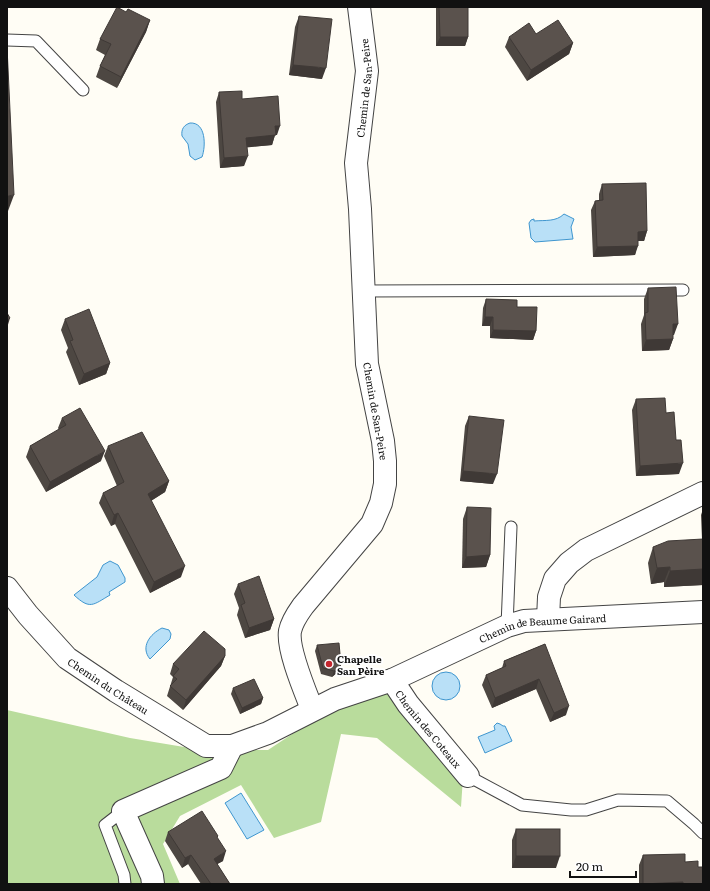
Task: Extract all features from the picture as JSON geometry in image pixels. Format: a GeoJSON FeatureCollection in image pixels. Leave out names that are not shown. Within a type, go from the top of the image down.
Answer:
{"type":"FeatureCollection","features":[{"type":"Feature","properties":{"kind":"street","name":"Chemin de San-Peire"},"geometry":{"type":"LineString","coordinates":[[312,709],[301,681],[289,641],[290,630],[294,618],[303,606],[372,524],[381,503],[385,484],[386,460],[367,364],[356,163],[367,71],[359,7]]}},
{"type":"Feature","properties":{"kind":"street"},"geometry":{"type":"LineString","coordinates":[[548,619],[549,597],[555,580],[569,563],[586,550],[703,493]]}},
{"type":"Feature","properties":{"kind":"street","name":"Chemin du Château"},"geometry":{"type":"LineString","coordinates":[[7,588],[28,615],[67,658],[116,691],[206,746],[232,746],[268,733],[334,699],[392,680]]}},
{"type":"Feature","properties":{"kind":"street","name":"Chemin de Beaume Gairard"},"geometry":{"type":"LineString","coordinates":[[392,680],[507,626],[524,621],[703,612]]}},
{"type":"Feature","properties":{"kind":"street","name":"Chemin des Coteaux"},"geometry":{"type":"LineString","coordinates":[[392,680],[408,704],[468,776]]}},
{"type":"Feature","properties":{"kind":"street"},"geometry":{"type":"LineString","coordinates":[[153,884],[152,876],[123,810],[221,768],[232,746]]}},
{"type":"Feature","properties":{"kind":"lane"},"geometry":{"type":"LineString","coordinates":[[7,40],[36,41],[83,90]]}},
{"type":"Feature","properties":{"kind":"lane"},"geometry":{"type":"LineString","coordinates":[[363,291],[683,290]]}},
{"type":"Feature","properties":{"kind":"lane"},"geometry":{"type":"LineString","coordinates":[[507,626],[511,527]]}},
{"type":"Feature","properties":{"kind":"lane"},"geometry":{"type":"LineString","coordinates":[[468,776],[522,805],[586,810],[618,800],[667,800],[703,833]]}},
{"type":"Feature","properties":{"kind":"lane"},"geometry":{"type":"LineString","coordinates":[[123,810],[104,825],[124,876],[125,884]]}},
{"type":"Feature","properties":{"kind":"green space"},"geometry":{"type":"Polygon","coordinates":[[[394,688],[463,777],[461,807],[377,738],[341,734],[321,822],[274,838],[241,785],[180,816],[163,844],[180,884],[7,884],[7,710],[130,738],[202,750],[268,750],[330,709],[394,688]]]}},
{"type":"Feature","properties":{"kind":"water"},"geometry":{"type":"Polygon","coordinates":[[[190,123],[199,126],[204,136],[202,157],[195,160],[190,156],[188,144],[182,136],[183,128],[190,123]]]}},
{"type":"Feature","properties":{"kind":"water"},"geometry":{"type":"Polygon","coordinates":[[[564,214],[574,219],[571,227],[573,239],[535,242],[531,238],[529,223],[531,220],[554,219],[561,217],[564,214]]]}},
{"type":"Feature","properties":{"kind":"water"},"geometry":{"type":"Polygon","coordinates":[[[110,561],[118,565],[125,578],[125,582],[109,592],[110,595],[95,603],[88,604],[79,600],[74,595],[97,577],[103,565],[110,561]]]}},
{"type":"Feature","properties":{"kind":"water"},"geometry":{"type":"Polygon","coordinates":[[[162,628],[169,630],[171,634],[170,639],[150,659],[147,654],[146,646],[150,637],[162,628]]]}},
{"type":"Feature","properties":{"kind":"water"},"geometry":{"type":"Polygon","coordinates":[[[446,672],[456,676],[460,686],[456,696],[446,700],[436,696],[432,686],[436,676],[446,672]]]}},
{"type":"Feature","properties":{"kind":"water"},"geometry":{"type":"Polygon","coordinates":[[[497,723],[505,726],[512,741],[485,753],[478,737],[495,730],[494,726],[497,723]]]}},
{"type":"Feature","properties":{"kind":"water"},"geometry":{"type":"Polygon","coordinates":[[[241,793],[264,830],[247,839],[225,803],[241,793]]]}},
{"type":"Feature","properties":{"kind":"building"},"geometry":{"type":"Polygon","coordinates":[[[117,7],[126,12],[128,9],[150,20],[121,77],[100,66],[111,44],[100,39],[117,7]]]}},
{"type":"Feature","properties":{"kind":"building"},"geometry":{"type":"Polygon","coordinates":[[[439,7],[468,7],[468,37],[440,37],[439,7]]]}},
{"type":"Feature","properties":{"kind":"building"},"geometry":{"type":"Polygon","coordinates":[[[299,16],[332,19],[326,68],[293,65],[299,16]]]}},
{"type":"Feature","properties":{"kind":"building"},"geometry":{"type":"Polygon","coordinates":[[[558,20],[573,43],[531,70],[509,37],[529,23],[536,34],[558,20]]]}},
{"type":"Feature","properties":{"kind":"building"},"geometry":{"type":"Polygon","coordinates":[[[7,47],[14,195],[7,196],[7,47]]]}},
{"type":"Feature","properties":{"kind":"building"},"geometry":{"type":"Polygon","coordinates":[[[242,91],[242,99],[278,96],[280,126],[275,126],[276,135],[246,138],[248,156],[224,158],[219,92],[242,91]]]}},
{"type":"Feature","properties":{"kind":"building"},"geometry":{"type":"Polygon","coordinates":[[[646,183],[647,231],[638,232],[638,246],[597,247],[595,201],[603,200],[602,184],[646,183]]]}},
{"type":"Feature","properties":{"kind":"building"},"geometry":{"type":"Polygon","coordinates":[[[676,287],[678,324],[673,324],[673,339],[646,340],[645,313],[648,312],[648,288],[676,287]]]}},
{"type":"Feature","properties":{"kind":"building"},"geometry":{"type":"Polygon","coordinates":[[[486,299],[517,300],[517,307],[537,307],[536,331],[493,330],[493,317],[485,317],[486,299]]]}},
{"type":"Feature","properties":{"kind":"building"},"geometry":{"type":"Polygon","coordinates":[[[89,309],[110,363],[84,374],[70,341],[73,340],[65,319],[89,309]]]}},
{"type":"Feature","properties":{"kind":"building"},"geometry":{"type":"Polygon","coordinates":[[[7,313],[10,318],[7,321],[7,313]]]}},
{"type":"Feature","properties":{"kind":"building"},"geometry":{"type":"Polygon","coordinates":[[[665,398],[666,413],[674,412],[676,440],[681,440],[683,463],[640,466],[636,399],[665,398]]]}},
{"type":"Feature","properties":{"kind":"building"},"geometry":{"type":"Polygon","coordinates":[[[80,408],[105,451],[50,482],[30,446],[66,425],[62,418],[80,408]]]}},
{"type":"Feature","properties":{"kind":"building"},"geometry":{"type":"Polygon","coordinates":[[[469,416],[504,420],[497,474],[463,471],[469,416]]]}},
{"type":"Feature","properties":{"kind":"building"},"geometry":{"type":"Polygon","coordinates":[[[142,432],[169,481],[148,494],[185,566],[154,582],[118,513],[114,515],[103,493],[124,482],[108,446],[142,432]]]}},
{"type":"Feature","properties":{"kind":"building"},"geometry":{"type":"Polygon","coordinates":[[[467,507],[491,508],[490,555],[466,557],[467,507]]]}},
{"type":"Feature","properties":{"kind":"building"},"geometry":{"type":"Polygon","coordinates":[[[703,539],[703,569],[670,571],[670,567],[657,568],[653,547],[668,541],[703,539]]]}},
{"type":"Feature","properties":{"kind":"building"},"geometry":{"type":"Polygon","coordinates":[[[259,576],[274,619],[249,628],[241,605],[245,603],[238,584],[259,576]]]}},
{"type":"Feature","properties":{"kind":"building"},"geometry":{"type":"Polygon","coordinates":[[[204,631],[225,649],[225,656],[186,700],[170,686],[177,679],[173,676],[179,669],[173,664],[204,631]]]}},
{"type":"Feature","properties":{"kind":"building","name":"Chapelle San Pèire"},"geometry":{"type":"Polygon","coordinates":[[[339,643],[341,665],[334,671],[323,668],[317,645],[339,643]]]}},
{"type":"Feature","properties":{"kind":"building"},"geometry":{"type":"Polygon","coordinates":[[[545,644],[569,706],[554,713],[539,679],[495,698],[486,675],[506,666],[504,661],[545,644]]]}},
{"type":"Feature","properties":{"kind":"building"},"geometry":{"type":"Polygon","coordinates":[[[254,679],[263,698],[242,708],[233,688],[254,679]]]}},
{"type":"Feature","properties":{"kind":"building"},"geometry":{"type":"Polygon","coordinates":[[[202,811],[226,851],[214,859],[230,884],[211,884],[191,855],[185,858],[168,832],[202,811]]]}},
{"type":"Feature","properties":{"kind":"building"},"geometry":{"type":"Polygon","coordinates":[[[516,829],[560,829],[560,856],[516,856],[516,829]]]}},
{"type":"Feature","properties":{"kind":"building"},"geometry":{"type":"Polygon","coordinates":[[[685,854],[685,862],[698,861],[698,867],[703,867],[703,884],[683,884],[683,882],[643,884],[643,855],[685,854]]]}},
{"type":"Feature","properties":{"kind":"place","name":"Chapelle San Pèire"},"geometry":{"type":"Point","coordinates":[329,664]}}]}
